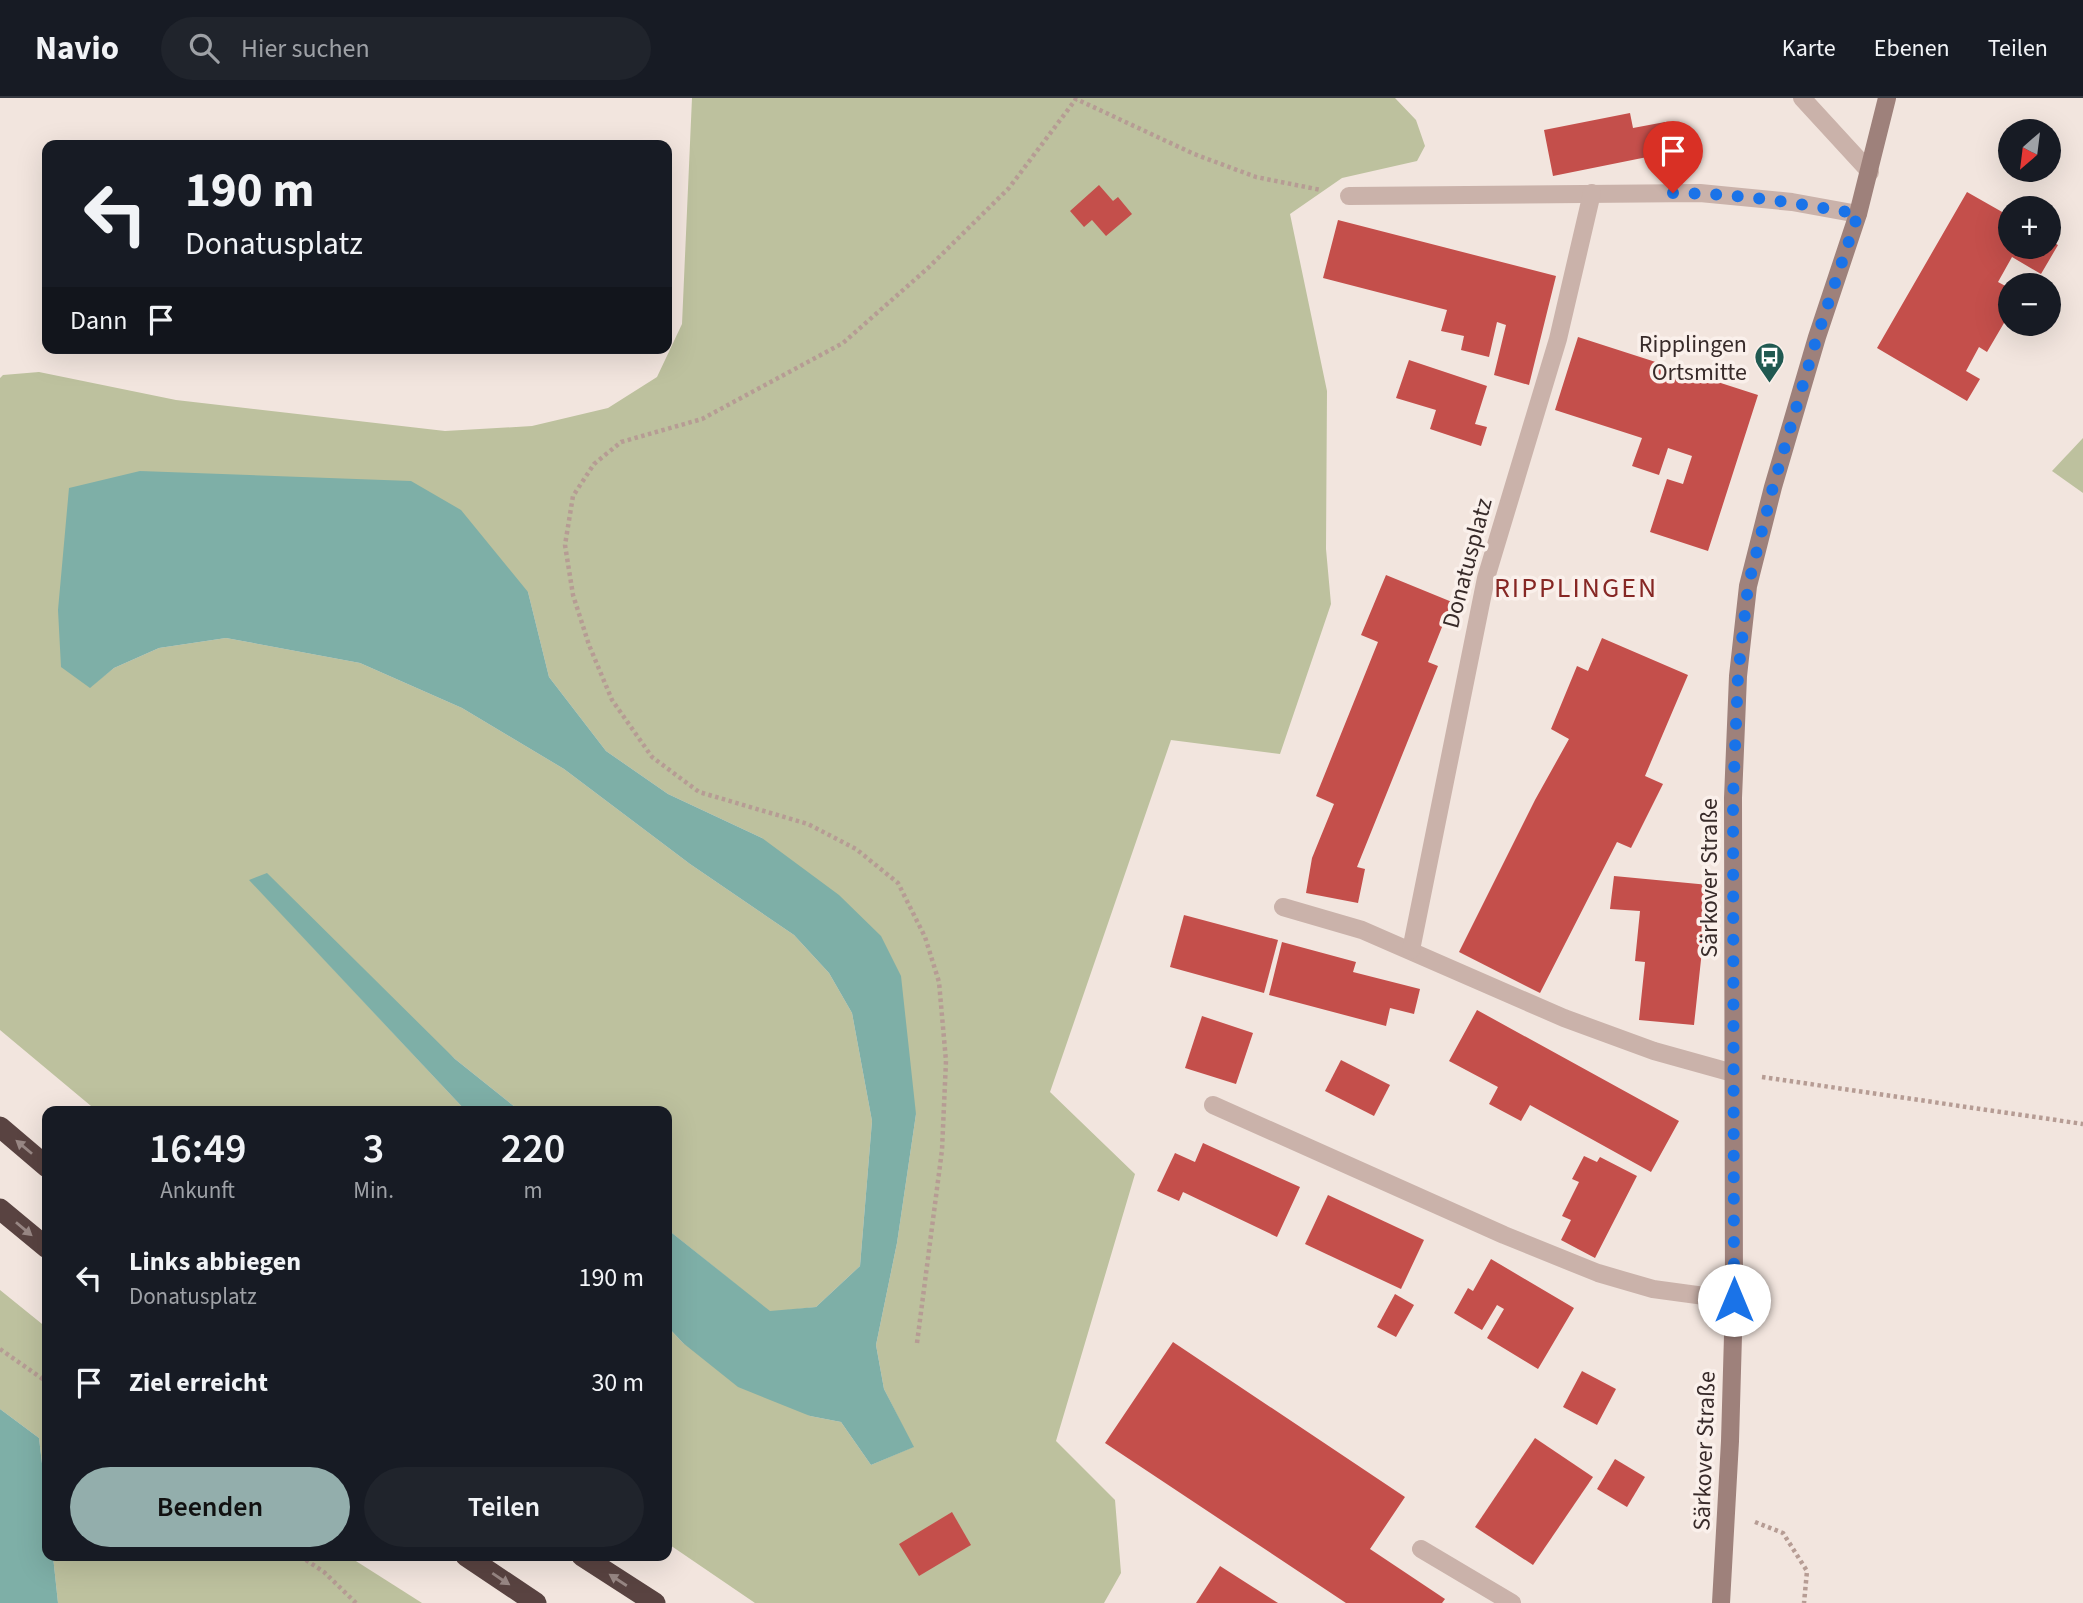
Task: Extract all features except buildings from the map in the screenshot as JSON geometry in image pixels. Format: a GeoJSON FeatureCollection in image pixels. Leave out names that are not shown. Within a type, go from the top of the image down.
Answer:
{"type":"FeatureCollection","features":[{"type":"Feature","properties":{"kind":"highway"},"geometry":{"type":"LineString","coordinates":[[0,1127],[42,1163]]}},
{"type":"Feature","properties":{"kind":"highway"},"geometry":{"type":"LineString","coordinates":[[0,1209],[42,1244]]}},
{"type":"Feature","properties":{"kind":"highway"},"geometry":{"type":"LineString","coordinates":[[473,1561],[536,1603]]}},
{"type":"Feature","properties":{"kind":"highway"},"geometry":{"type":"LineString","coordinates":[[590,1561],[655,1603]]}},
{"type":"Feature","properties":{"kind":"main road","name":"Särkover Straße"},"geometry":{"type":"LineString","coordinates":[[1721,1603],[1734,1300],[1733,798],[1738,676],[1748,586],[1773,487],[1858,214],[1887,98]]}},
{"type":"Feature","properties":{"kind":"street"},"geometry":{"type":"LineString","coordinates":[[1802,98],[1870,172]]}},
{"type":"Feature","properties":{"kind":"street","name":"Donatusplatz"},"geometry":{"type":"LineString","coordinates":[[1411,950],[1486,578],[1558,339],[1592,193]]}},
{"type":"Feature","properties":{"kind":"street"},"geometry":{"type":"LineString","coordinates":[[1349,196],[1700,193],[1792,202],[1858,214]]}},
{"type":"Feature","properties":{"kind":"street"},"geometry":{"type":"LineString","coordinates":[[1283,907],[1362,930],[1564,1018],[1654,1051],[1733,1073]]}},
{"type":"Feature","properties":{"kind":"street"},"geometry":{"type":"LineString","coordinates":[[1213,1105],[1504,1235],[1598,1273],[1653,1289],[1734,1300]]}},
{"type":"Feature","properties":{"kind":"street"},"geometry":{"type":"LineString","coordinates":[[1422,1549],[1512,1603]]}},
{"type":"Feature","properties":{"kind":"path"},"geometry":{"type":"LineString","coordinates":[[917,1343],[942,1150],[946,1061],[939,982],[925,937],[898,883],[856,849],[808,824],[699,792],[652,757],[612,700],[589,645],[573,595],[565,545],[573,496],[594,464],[621,442],[702,419],[844,343],[928,268],[1009,188],[1075,99],[1194,154],[1256,177],[1349,196]]}},
{"type":"Feature","properties":{"kind":"path"},"geometry":{"type":"LineString","coordinates":[[1733,1073],[2083,1124]]}},
{"type":"Feature","properties":{"kind":"path"},"geometry":{"type":"LineString","coordinates":[[0,1349],[42,1378]]}},
{"type":"Feature","properties":{"kind":"path"},"geometry":{"type":"LineString","coordinates":[[1726,1511],[1783,1533],[1807,1571],[1804,1603]]}},
{"type":"Feature","properties":{"kind":"path"},"geometry":{"type":"LineString","coordinates":[[308,1561],[324,1572],[356,1603]]}},
{"type":"Feature","properties":{"kind":"green space"},"geometry":{"type":"Polygon","coordinates":[[[692,98],[1395,98],[1416,120],[1425,146],[1417,161],[1342,178],[1290,214],[1327,391],[1326,549],[1331,604],[1280,754],[1171,740],[1050,1092],[1135,1174],[1056,1441],[1115,1500],[1121,1573],[1104,1603],[755,1603],[672,1546],[672,1331],[683,1343],[810,1416],[841,1422],[871,1465],[913,1447],[884,1389],[876,1345],[897,1243],[916,1114],[762,838],[668,794],[606,751],[549,677],[528,592],[140,471],[90,687],[114,668],[159,648],[226,638],[360,663],[462,708],[564,769],[690,864],[794,935],[829,973],[852,1013],[872,1121],[860,1266],[816,1307],[770,1312],[672,1233],[672,1106],[514,1106],[455,1059],[250,880],[461,1106],[91,1106],[0,1030],[0,378],[3,375],[39,372],[176,400],[445,431],[532,426],[608,408],[657,377],[668,354],[672,354],[672,345],[682,324],[692,98]]]}},
{"type":"Feature","properties":{"kind":"green space"},"geometry":{"type":"Polygon","coordinates":[[[2083,438],[2083,493],[2052,471],[2083,438]]]}},
{"type":"Feature","properties":{"kind":"green space"},"geometry":{"type":"Polygon","coordinates":[[[0,1290],[42,1324],[42,1464],[39,1438],[0,1409],[0,1290]]]}},
{"type":"Feature","properties":{"kind":"green space"},"geometry":{"type":"Polygon","coordinates":[[[54,1561],[356,1561],[422,1603],[58,1603],[54,1561]]]}},
{"type":"Feature","properties":{"kind":"water"},"geometry":{"type":"Polygon","coordinates":[[[140,471],[411,481],[461,510],[528,592],[549,677],[606,751],[668,794],[762,838],[839,895],[881,936],[901,976],[916,1114],[897,1243],[876,1345],[884,1389],[914,1447],[871,1465],[841,1422],[810,1416],[738,1387],[672,1331],[672,1233],[770,1311],[816,1307],[860,1266],[872,1121],[852,1013],[829,973],[794,935],[690,864],[564,769],[462,708],[360,663],[226,638],[159,648],[114,668],[90,688],[61,667],[58,610],[69,488],[140,471]]]}},
{"type":"Feature","properties":{"kind":"water"},"geometry":{"type":"Polygon","coordinates":[[[267,873],[455,1059],[514,1106],[461,1106],[249,880],[267,873]]]}},
{"type":"Feature","properties":{"kind":"water"},"geometry":{"type":"Polygon","coordinates":[[[0,1409],[39,1438],[42,1464],[42,1561],[54,1561],[58,1603],[0,1603],[0,1409]]]}},
{"type":"Feature","properties":{"kind":"place","name":"Ripplingen Ortsmitte"},"geometry":{"type":"Point","coordinates":[1770,385]}},
{"type":"Feature","properties":{"kind":"district","name":"RIPPLINGEN"},"geometry":{"type":"Point","coordinates":[1576,587]}},
{"type":"Feature","properties":{"kind":"route"},"geometry":{"type":"LineString","coordinates":[[1673,193],[1792,202],[1858,214],[1817,337],[1773,487],[1748,586],[1738,676],[1733,798],[1734,1300]]}}]}
